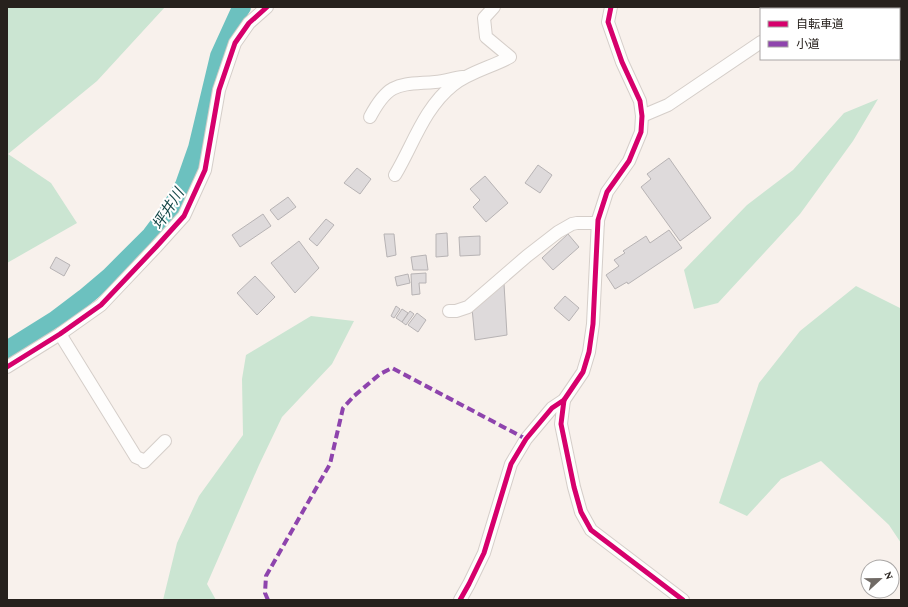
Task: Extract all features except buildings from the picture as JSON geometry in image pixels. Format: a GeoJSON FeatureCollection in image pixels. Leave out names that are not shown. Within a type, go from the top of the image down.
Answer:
{"type":"FeatureCollection","features":[{"type":"Feature","properties":{"kind":"street"},"geometry":{"type":"LineString","coordinates":[[7,367],[60,334],[101,305],[184,216],[205,170],[219,90],[235,44],[249,23],[267,7]]}},
{"type":"Feature","properties":{"kind":"street"},"geometry":{"type":"LineString","coordinates":[[395,175],[440,97],[454,85],[469,76],[510,57],[486,37],[484,18],[494,7]]}},
{"type":"Feature","properties":{"kind":"street"},"geometry":{"type":"LineString","coordinates":[[460,600],[470,584],[484,553],[512,464],[526,438],[552,408],[564,400],[584,372],[589,352],[593,324],[598,223],[607,192],[629,162],[641,132],[642,116],[640,101],[622,62],[608,22],[611,7]]}},
{"type":"Feature","properties":{"kind":"street"},"geometry":{"type":"LineString","coordinates":[[642,116],[668,105],[760,43]]}},
{"type":"Feature","properties":{"kind":"street"},"geometry":{"type":"LineString","coordinates":[[370,117],[377,104],[383,97],[399,85],[437,82],[469,76]]}},
{"type":"Feature","properties":{"kind":"street"},"geometry":{"type":"LineString","coordinates":[[449,311],[456,311],[468,307],[527,256],[558,232],[572,224],[598,223]]}},
{"type":"Feature","properties":{"kind":"street"},"geometry":{"type":"LineString","coordinates":[[60,334],[136,457],[144,462],[165,441]]}},
{"type":"Feature","properties":{"kind":"street"},"geometry":{"type":"LineString","coordinates":[[564,400],[561,424],[574,487],[581,512],[591,530],[683,600]]}},
{"type":"Feature","properties":{"kind":"green space"},"geometry":{"type":"Polygon","coordinates":[[[7,7],[165,7],[97,81],[8,154],[51,183],[77,223],[7,263],[7,7]]]}},
{"type":"Feature","properties":{"kind":"green space"},"geometry":{"type":"Polygon","coordinates":[[[878,99],[853,141],[800,214],[718,303],[694,309],[684,270],[747,205],[793,170],[844,113],[878,99]]]}},
{"type":"Feature","properties":{"kind":"green space"},"geometry":{"type":"Polygon","coordinates":[[[856,286],[900,308],[901,543],[889,525],[821,461],[781,479],[747,516],[719,503],[759,383],[800,331],[856,286]]]}},
{"type":"Feature","properties":{"kind":"green space"},"geometry":{"type":"Polygon","coordinates":[[[311,316],[354,321],[332,364],[282,417],[259,465],[207,584],[216,600],[163,600],[177,543],[199,496],[243,435],[242,379],[246,355],[311,316]]]}},
{"type":"Feature","properties":{"kind":"waterway","name":"坪井川"},"geometry":{"type":"LineString","coordinates":[[7,350],[55,320],[110,276],[151,235],[169,211],[184,185],[197,148],[219,56],[242,7]]}},
{"type":"Feature","properties":{"kind":"marked path"},"geometry":{"type":"LineString","coordinates":[[268,600],[265,593],[266,576],[330,464],[343,408],[354,396],[380,374],[392,368],[526,439]]}},
{"type":"Feature","properties":{"kind":"cycle path"},"geometry":{"type":"LineString","coordinates":[[7,367],[60,334],[101,305],[184,216],[205,170],[219,90],[235,43],[249,23],[267,7]]}},
{"type":"Feature","properties":{"kind":"cycle path"},"geometry":{"type":"LineString","coordinates":[[460,600],[484,553],[511,464],[526,439],[552,408],[564,400],[583,372],[589,352],[593,324],[598,220],[607,192],[629,161],[641,132],[642,116],[640,101],[622,62],[608,22],[611,7]]}},
{"type":"Feature","properties":{"kind":"cycle path"},"geometry":{"type":"LineString","coordinates":[[564,400],[561,424],[574,487],[581,512],[591,530],[683,600]]}}]}
